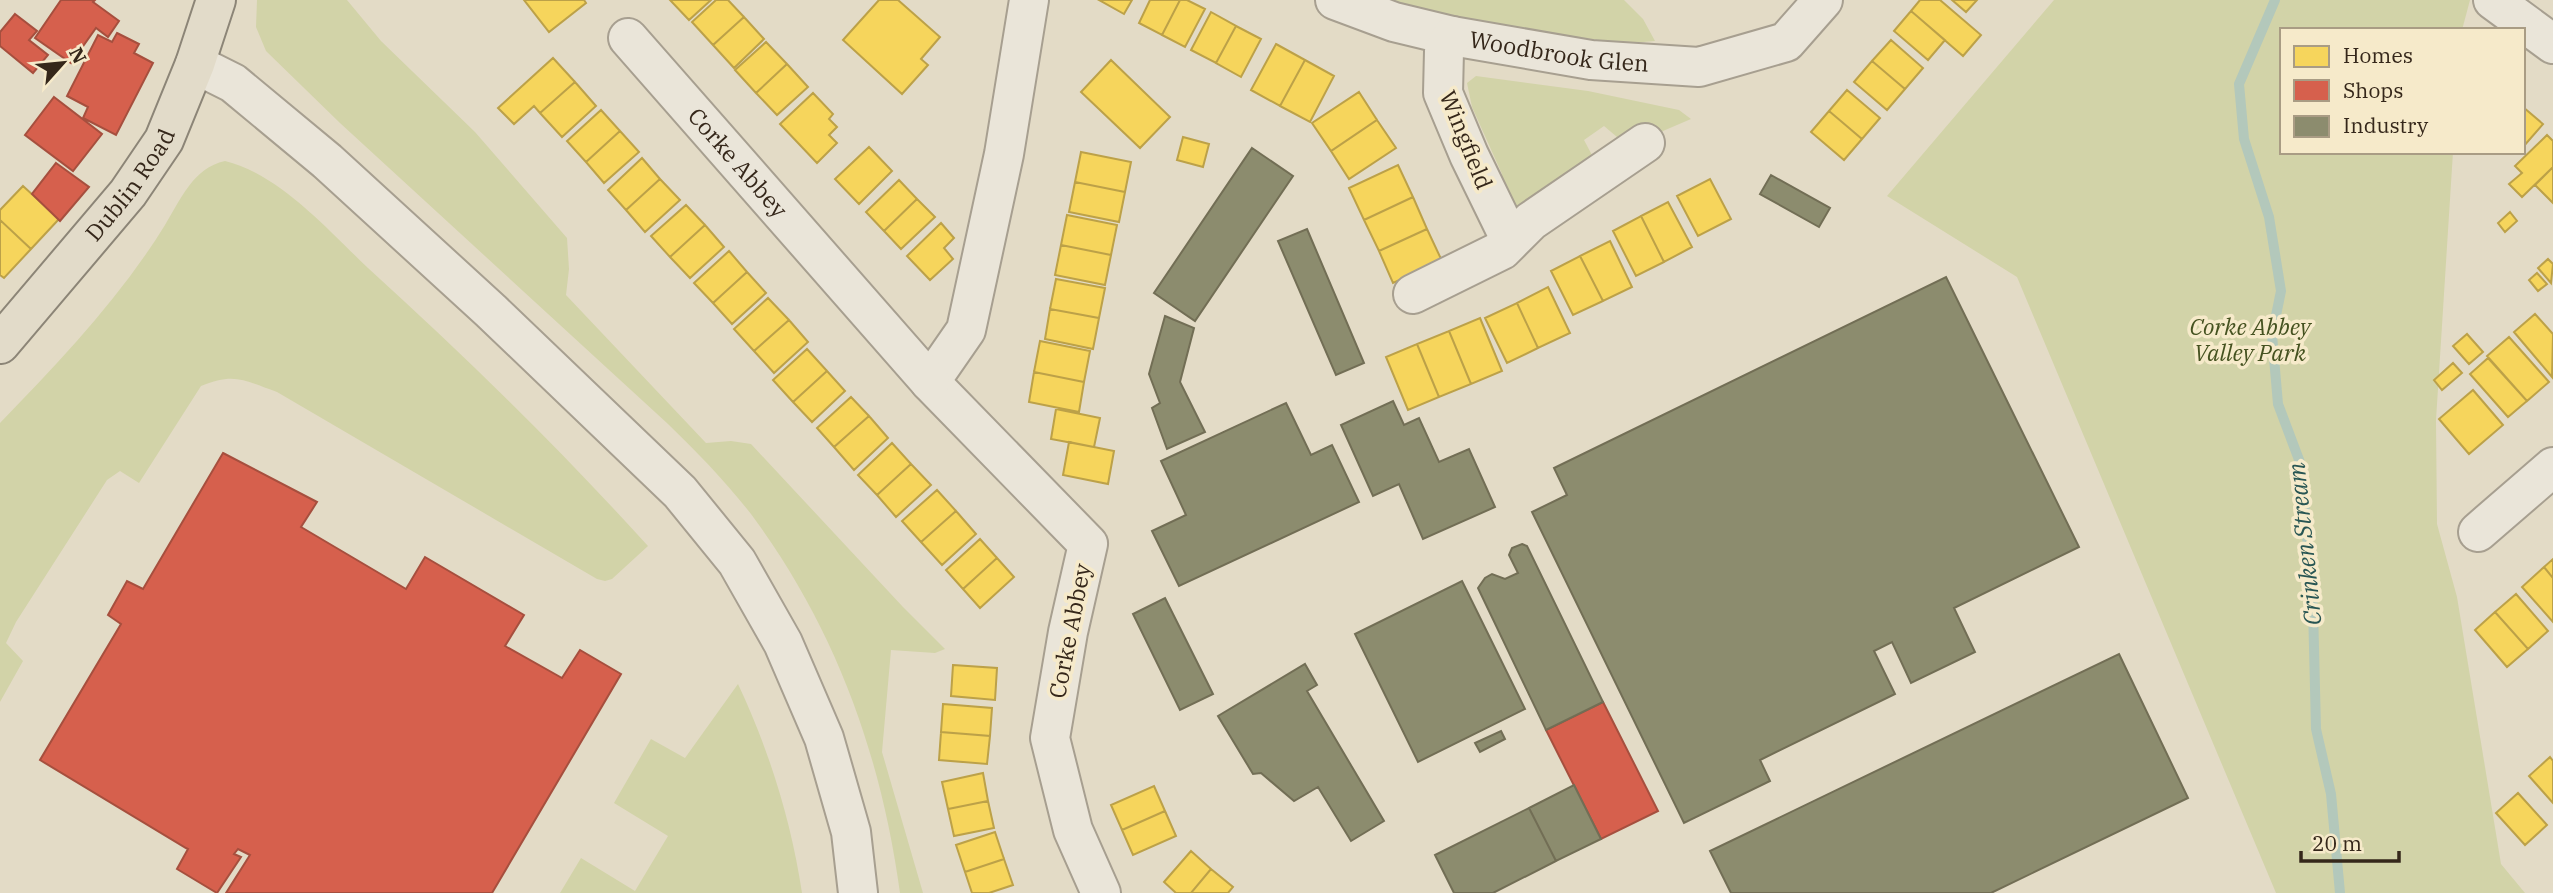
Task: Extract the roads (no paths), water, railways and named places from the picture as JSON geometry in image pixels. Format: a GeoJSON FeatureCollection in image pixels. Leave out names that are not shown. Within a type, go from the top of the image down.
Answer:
{"type":"FeatureCollection","features":[{"type":"Feature","properties":{"kind":"main road","name":"Dublin Road"},"geometry":{"type":"LineString","coordinates":[[0,344],[128,193],[164,140],[195,64],[216,0]]}},
{"type":"Feature","properties":{"kind":"street"},"geometry":{"type":"LineString","coordinates":[[930,382],[966,330],[1004,154],[1029,0]]}},
{"type":"Feature","properties":{"kind":"street","name":"Woodbrook Glen"},"geometry":{"type":"LineString","coordinates":[[1335,0],[1394,22],[1452,36],[1591,60],[1699,66],[1786,42],[1823,0]]}},
{"type":"Feature","properties":{"kind":"street"},"geometry":{"type":"LineString","coordinates":[[2493,0],[2553,44]]}},
{"type":"Feature","properties":{"kind":"street","name":"Wingfield"},"geometry":{"type":"LineString","coordinates":[[1452,36],[1444,51],[1443,93],[1469,155],[1510,239]]}},
{"type":"Feature","properties":{"kind":"street","name":"Corke Abbey"},"geometry":{"type":"LineString","coordinates":[[628,38],[930,382],[1088,544],[1068,632],[1050,738],[1073,830],[1101,893]]}},
{"type":"Feature","properties":{"kind":"street"},"geometry":{"type":"LineString","coordinates":[[195,64],[233,83],[327,161],[491,310],[680,492],[737,562],[783,643],[824,738],[851,832],[858,893]]}},
{"type":"Feature","properties":{"kind":"street"},"geometry":{"type":"LineString","coordinates":[[1413,294],[1502,250],[1510,239],[1620,146]]}},
{"type":"Feature","properties":{"kind":"street"},"geometry":{"type":"LineString","coordinates":[[2478,532],[2553,467]]}},
{"type":"Feature","properties":{"kind":"waterway","name":"Crinken Stream"},"geometry":{"type":"LineString","coordinates":[[2275,0],[2239,84],[2244,139],[2269,217],[2281,291],[2272,335],[2278,404],[2301,465],[2313,607],[2316,729],[2331,794],[2340,893]]}},
{"type":"Feature","properties":{"kind":"park label","name":"Corke Abbey Valley Park"},"geometry":{"type":"Point","coordinates":[2250,340]}}]}
